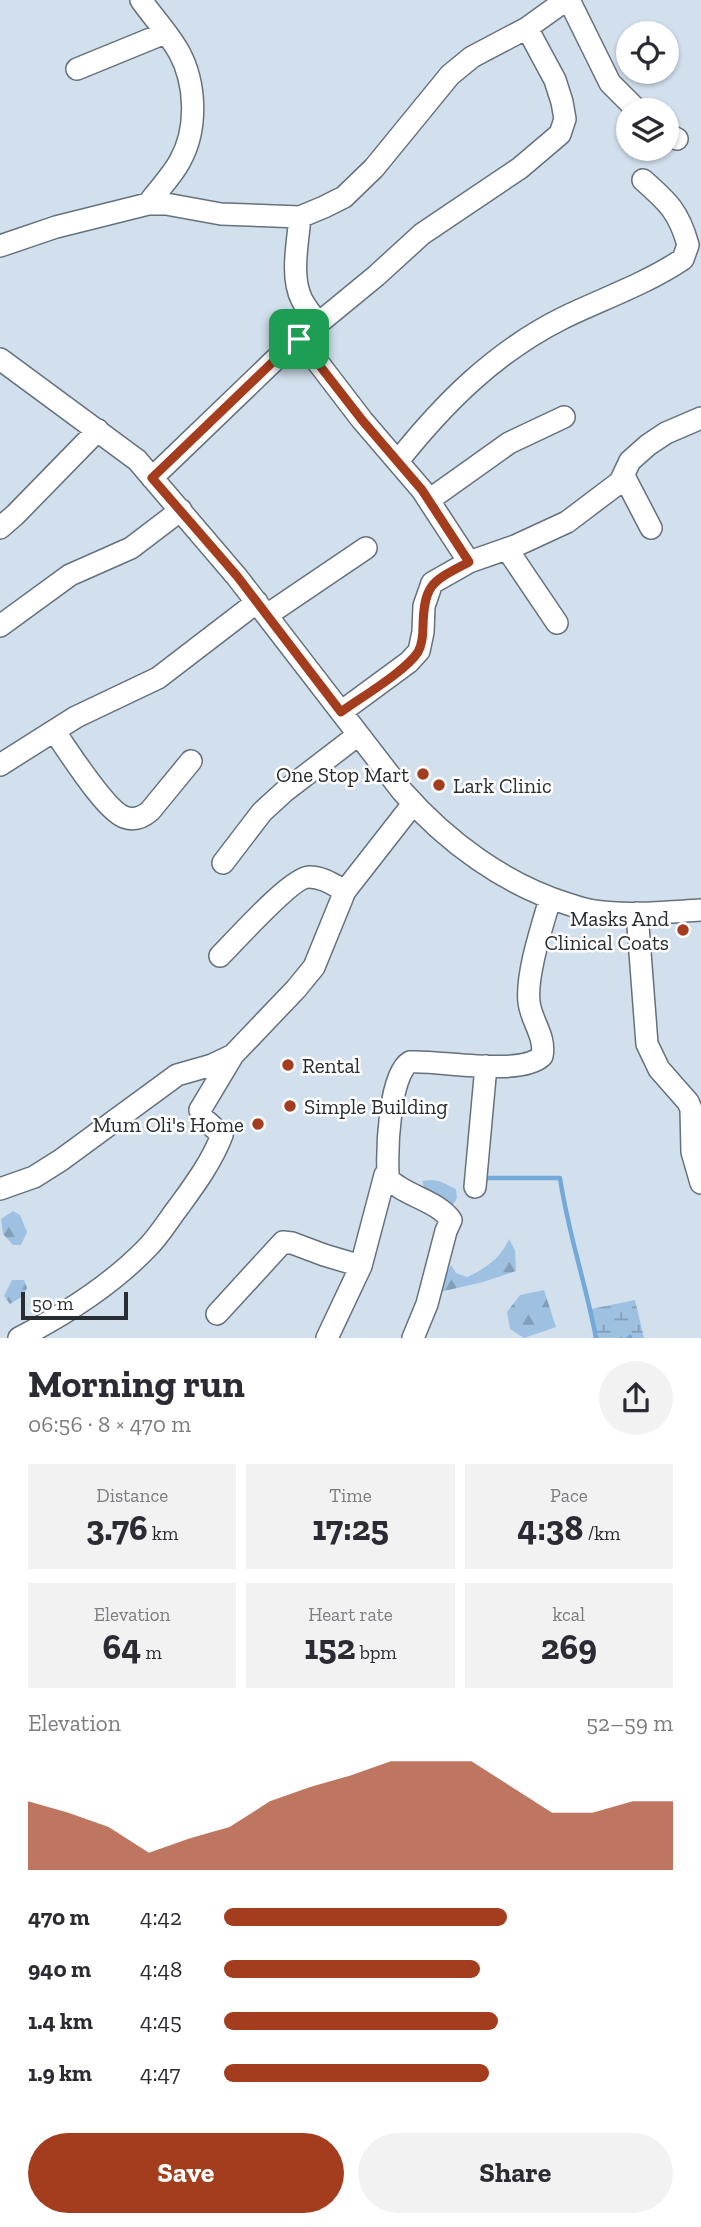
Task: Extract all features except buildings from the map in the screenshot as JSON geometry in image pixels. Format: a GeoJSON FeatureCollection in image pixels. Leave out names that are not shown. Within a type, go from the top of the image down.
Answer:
{"type":"FeatureCollection","features":[{"type":"Feature","properties":{"kind":"street"},"geometry":{"type":"LineString","coordinates":[[141,0],[177,49],[188,71],[192,109],[190,133],[180,161],[148,204]]}},
{"type":"Feature","properties":{"kind":"street"},"geometry":{"type":"LineString","coordinates":[[0,246],[56,227],[148,204],[166,204],[221,214],[300,217],[344,197],[374,168],[450,75],[472,57],[527,28],[567,0],[610,83],[622,98]]}},
{"type":"Feature","properties":{"kind":"street"},"geometry":{"type":"LineString","coordinates":[[152,478],[281,354],[376,276],[422,234],[520,168],[560,134],[565,119],[562,102],[555,80],[527,28]]}},
{"type":"Feature","properties":{"kind":"street"},"geometry":{"type":"LineString","coordinates":[[77,69],[165,33]]}},
{"type":"Feature","properties":{"kind":"street"},"geometry":{"type":"LineString","coordinates":[[398,461],[450,401],[510,348],[561,319],[683,259],[688,246],[678,218],[672,207],[643,180]]}},
{"type":"Feature","properties":{"kind":"street"},"geometry":{"type":"LineString","coordinates":[[300,217],[298,290],[302,301],[318,323]]}},
{"type":"Feature","properties":{"kind":"street"},"geometry":{"type":"LineString","coordinates":[[299,339],[429,500],[469,562]]}},
{"type":"Feature","properties":{"kind":"street"},"geometry":{"type":"LineString","coordinates":[[0,359],[137,460],[262,608],[413,804],[475,857],[506,877],[550,899],[592,911],[637,913],[701,910]]}},
{"type":"Feature","properties":{"kind":"street"},"geometry":{"type":"LineString","coordinates":[[429,500],[509,443],[564,417]]}},
{"type":"Feature","properties":{"kind":"street"},"geometry":{"type":"LineString","coordinates":[[341,712],[410,662],[419,651],[424,606],[432,583],[469,562],[507,549],[567,522],[620,482],[630,461],[648,445],[666,433],[701,418]]}},
{"type":"Feature","properties":{"kind":"street"},"geometry":{"type":"LineString","coordinates":[[0,528],[98,430]]}},
{"type":"Feature","properties":{"kind":"street"},"geometry":{"type":"LineString","coordinates":[[624,476],[651,528]]}},
{"type":"Feature","properties":{"kind":"street"},"geometry":{"type":"LineString","coordinates":[[0,626],[70,575],[131,548],[181,510]]}},
{"type":"Feature","properties":{"kind":"street"},"geometry":{"type":"LineString","coordinates":[[0,765],[95,707],[158,678],[262,608],[366,548]]}},
{"type":"Feature","properties":{"kind":"street"},"geometry":{"type":"LineString","coordinates":[[507,549],[556,623]]}},
{"type":"Feature","properties":{"kind":"street"},"geometry":{"type":"LineString","coordinates":[[54,731],[102,796],[126,818],[144,816],[150,811],[191,761]]}},
{"type":"Feature","properties":{"kind":"street"},"geometry":{"type":"LineString","coordinates":[[223,863],[248,828],[278,798],[358,735]]}},
{"type":"Feature","properties":{"kind":"street"},"geometry":{"type":"LineString","coordinates":[[19,1338],[47,1323],[105,1283],[148,1247],[191,1190],[216,1150],[222,1135],[203,1118],[200,1110],[233,1055],[314,967],[345,891],[413,804]]}},
{"type":"Feature","properties":{"kind":"street"},"geometry":{"type":"LineString","coordinates":[[220,956],[281,895],[302,878],[324,880],[345,891]]}},
{"type":"Feature","properties":{"kind":"street"},"geometry":{"type":"LineString","coordinates":[[327,1338],[361,1266],[388,1174],[391,1114],[404,1066],[410,1062],[420,1062],[485,1066],[529,1062],[542,1056],[543,1045],[531,1012],[529,991],[550,899]]}},
{"type":"Feature","properties":{"kind":"street"},"geometry":{"type":"LineString","coordinates":[[637,913],[647,1044],[659,1069],[691,1109],[692,1152],[701,1183]]}},
{"type":"Feature","properties":{"kind":"street"},"geometry":{"type":"LineString","coordinates":[[0,1189],[27,1180],[61,1160],[177,1075],[212,1065],[233,1055]]}},
{"type":"Feature","properties":{"kind":"street"},"geometry":{"type":"LineString","coordinates":[[475,1187],[485,1066]]}},
{"type":"Feature","properties":{"kind":"street"},"geometry":{"type":"LineString","coordinates":[[386,1175],[393,1185],[444,1212],[451,1220],[427,1304],[413,1338]]}},
{"type":"Feature","properties":{"kind":"street"},"geometry":{"type":"LineString","coordinates":[[217,1314],[283,1242],[361,1266]]}},
{"type":"Feature","properties":{"kind":"green space"},"geometry":{"type":"Polygon","coordinates":[[[430,1180],[456,1189],[457,1198],[451,1208],[429,1200],[422,1181],[430,1180]]]}},
{"type":"Feature","properties":{"kind":"green space"},"geometry":{"type":"Polygon","coordinates":[[[13,1211],[20,1215],[27,1232],[21,1245],[13,1245],[3,1234],[1,1219],[13,1211]]]}},
{"type":"Feature","properties":{"kind":"green space"},"geometry":{"type":"Polygon","coordinates":[[[509,1239],[515,1250],[516,1271],[440,1292],[443,1278],[451,1265],[456,1273],[467,1277],[492,1262],[509,1239]]]}},
{"type":"Feature","properties":{"kind":"green space"},"geometry":{"type":"Polygon","coordinates":[[[12,1280],[24,1280],[27,1288],[23,1296],[10,1304],[4,1296],[12,1280]]]}},
{"type":"Feature","properties":{"kind":"green space"},"geometry":{"type":"Polygon","coordinates":[[[544,1290],[556,1327],[524,1338],[510,1329],[507,1312],[520,1295],[544,1290]]]}},
{"type":"Feature","properties":{"kind":"green space"},"geometry":{"type":"Polygon","coordinates":[[[635,1300],[644,1338],[596,1338],[591,1309],[635,1300]]]}},
{"type":"Feature","properties":{"kind":"waterway"},"geometry":{"type":"LineString","coordinates":[[482,1178],[560,1178],[596,1338]]}},
{"type":"Feature","properties":{"kind":"place","name":"One Stop Mart"},"geometry":{"type":"Point","coordinates":[423,774]}},
{"type":"Feature","properties":{"kind":"place","name":"Lark Clinic"},"geometry":{"type":"Point","coordinates":[439,785]}},
{"type":"Feature","properties":{"kind":"place","name":"Masks And Clinical Coats"},"geometry":{"type":"Point","coordinates":[683,930]}},
{"type":"Feature","properties":{"kind":"place","name":"Rental"},"geometry":{"type":"Point","coordinates":[288,1065]}},
{"type":"Feature","properties":{"kind":"place","name":"Simple Building"},"geometry":{"type":"Point","coordinates":[290,1106]}},
{"type":"Feature","properties":{"kind":"place","name":"Mum Oli's Home"},"geometry":{"type":"Point","coordinates":[258,1124]}},
{"type":"Feature","properties":{"kind":"route"},"geometry":{"type":"LineString","coordinates":[[299,339],[362,420],[422,490],[469,562],[432,583],[426,595],[419,651],[410,662],[341,712],[237,576],[152,478],[299,339]]}}]}
